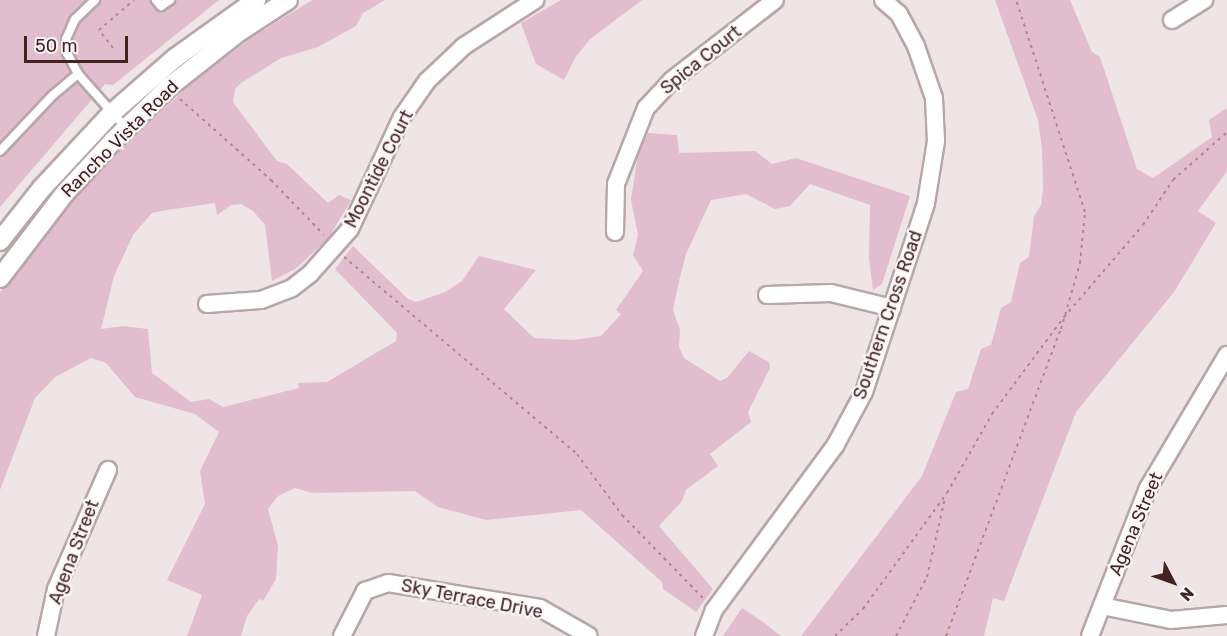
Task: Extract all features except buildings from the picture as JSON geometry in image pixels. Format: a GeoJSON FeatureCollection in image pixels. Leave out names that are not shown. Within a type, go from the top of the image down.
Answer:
{"type":"FeatureCollection","features":[{"type":"Feature","properties":{"kind":"main road","name":"Rancho Vista Road"},"geometry":{"type":"LineString","coordinates":[[0,241],[42,188],[112,113],[175,58],[256,0]]}},
{"type":"Feature","properties":{"kind":"main road","name":"Rancho Vista Road"},"geometry":{"type":"LineString","coordinates":[[0,278],[65,193],[126,128],[227,41],[288,0]]}},
{"type":"Feature","properties":{"kind":"street","name":"Moontide Court"},"geometry":{"type":"LineString","coordinates":[[207,304],[261,300],[292,288],[336,248],[364,203],[402,117],[427,81],[464,46],[535,0]]}},
{"type":"Feature","properties":{"kind":"street","name":"Spica Court"},"geometry":{"type":"LineString","coordinates":[[615,232],[616,184],[646,108],[672,80],[775,0]]}},
{"type":"Feature","properties":{"kind":"street","name":"Southern Cross Road"},"geometry":{"type":"LineString","coordinates":[[704,636],[714,610],[835,446],[864,392],[926,203],[936,141],[934,98],[916,46],[899,14],[883,0]]}},
{"type":"Feature","properties":{"kind":"street"},"geometry":{"type":"LineString","coordinates":[[1172,20],[1204,0]]}},
{"type":"Feature","properties":{"kind":"street"},"geometry":{"type":"LineString","coordinates":[[767,295],[831,294],[892,308]]}},
{"type":"Feature","properties":{"kind":"street","name":"Agena Street"},"geometry":{"type":"LineString","coordinates":[[1090,636],[1148,488],[1227,355]]}},
{"type":"Feature","properties":{"kind":"street","name":"Agena Street"},"geometry":{"type":"LineString","coordinates":[[46,636],[56,589],[108,470]]}},
{"type":"Feature","properties":{"kind":"street","name":"Sky Terrace Drive"},"geometry":{"type":"LineString","coordinates":[[342,636],[365,591],[388,583],[540,608],[589,636]]}},
{"type":"Feature","properties":{"kind":"street"},"geometry":{"type":"LineString","coordinates":[[1102,606],[1171,620],[1227,615]]}},
{"type":"Feature","properties":{"kind":"lane"},"geometry":{"type":"LineString","coordinates":[[95,0],[81,9],[66,39],[70,63],[126,128]]}},
{"type":"Feature","properties":{"kind":"lane"},"geometry":{"type":"LineString","coordinates":[[156,0],[161,6],[170,0]]}},
{"type":"Feature","properties":{"kind":"lane"},"geometry":{"type":"LineString","coordinates":[[0,151],[53,95],[78,74]]}},
{"type":"Feature","properties":{"kind":"path"},"geometry":{"type":"LineString","coordinates":[[113,48],[99,30],[134,0]]}},
{"type":"Feature","properties":{"kind":"path"},"geometry":{"type":"LineString","coordinates":[[946,636],[1064,317],[1080,263],[1085,212],[1016,0]]}},
{"type":"Feature","properties":{"kind":"path"},"geometry":{"type":"LineString","coordinates":[[176,95],[271,180],[336,248],[518,409],[577,454],[622,515],[714,610]]}},
{"type":"Feature","properties":{"kind":"path"},"geometry":{"type":"LineString","coordinates":[[835,636],[863,609],[945,496],[992,414],[1064,317],[1143,225],[1173,180],[1227,132]]}},
{"type":"Feature","properties":{"kind":"path"},"geometry":{"type":"LineString","coordinates":[[896,636],[927,577],[945,496]]}},
{"type":"Feature","properties":{"kind":"shaded area"},"geometry":{"type":"Polygon","coordinates":[[[0,0],[219,0],[113,85],[105,84],[0,207],[0,0]]]}},
{"type":"Feature","properties":{"kind":"shaded area"},"geometry":{"type":"Polygon","coordinates":[[[312,0],[385,0],[363,13],[356,26],[318,47],[281,58],[241,83],[235,89],[233,102],[277,161],[287,164],[328,203],[339,195],[351,200],[328,239],[295,269],[272,281],[265,225],[253,211],[241,204],[231,205],[217,215],[215,203],[167,210],[152,213],[133,235],[114,276],[101,329],[123,326],[148,329],[152,373],[191,402],[209,399],[223,407],[299,388],[298,383],[327,382],[396,341],[397,333],[335,269],[353,246],[408,299],[416,302],[445,292],[462,281],[479,256],[536,270],[504,309],[534,338],[572,340],[601,336],[621,314],[616,310],[643,271],[633,255],[638,235],[631,200],[638,155],[648,133],[677,135],[679,153],[755,151],[772,164],[796,158],[910,196],[882,284],[873,290],[869,259],[870,205],[810,184],[790,206],[775,209],[746,194],[711,200],[686,254],[679,281],[673,310],[680,330],[679,347],[684,358],[720,381],[727,378],[749,351],[769,362],[770,368],[748,412],[751,422],[710,454],[718,466],[686,490],[682,501],[659,526],[713,589],[696,612],[663,589],[662,582],[581,510],[486,520],[438,507],[415,491],[312,493],[295,488],[278,496],[268,509],[278,546],[276,579],[263,601],[259,599],[247,616],[241,636],[187,636],[202,595],[167,580],[205,504],[200,471],[219,432],[195,414],[135,397],[106,363],[91,358],[55,377],[35,398],[0,490],[0,292],[59,214],[127,143],[192,83],[251,38],[312,0]]]}},
{"type":"Feature","properties":{"kind":"shaded area"},"geometry":{"type":"Polygon","coordinates":[[[561,0],[642,0],[590,39],[575,58],[564,80],[536,64],[521,23],[561,0]]]}},
{"type":"Feature","properties":{"kind":"shaded area"},"geometry":{"type":"Polygon","coordinates":[[[995,0],[1070,0],[1092,52],[1100,57],[1137,169],[1153,178],[1212,137],[1209,120],[1227,108],[1227,171],[1198,211],[1216,223],[1174,292],[1076,412],[1004,601],[993,598],[984,636],[801,636],[922,476],[956,392],[968,389],[981,349],[991,345],[1001,308],[1011,302],[1020,263],[1029,257],[1034,216],[1041,205],[1043,189],[1042,148],[1038,120],[995,0]]]}},
{"type":"Feature","properties":{"kind":"shaded area"},"geometry":{"type":"Polygon","coordinates":[[[742,608],[763,622],[781,636],[723,636],[742,608]]]}}]}
